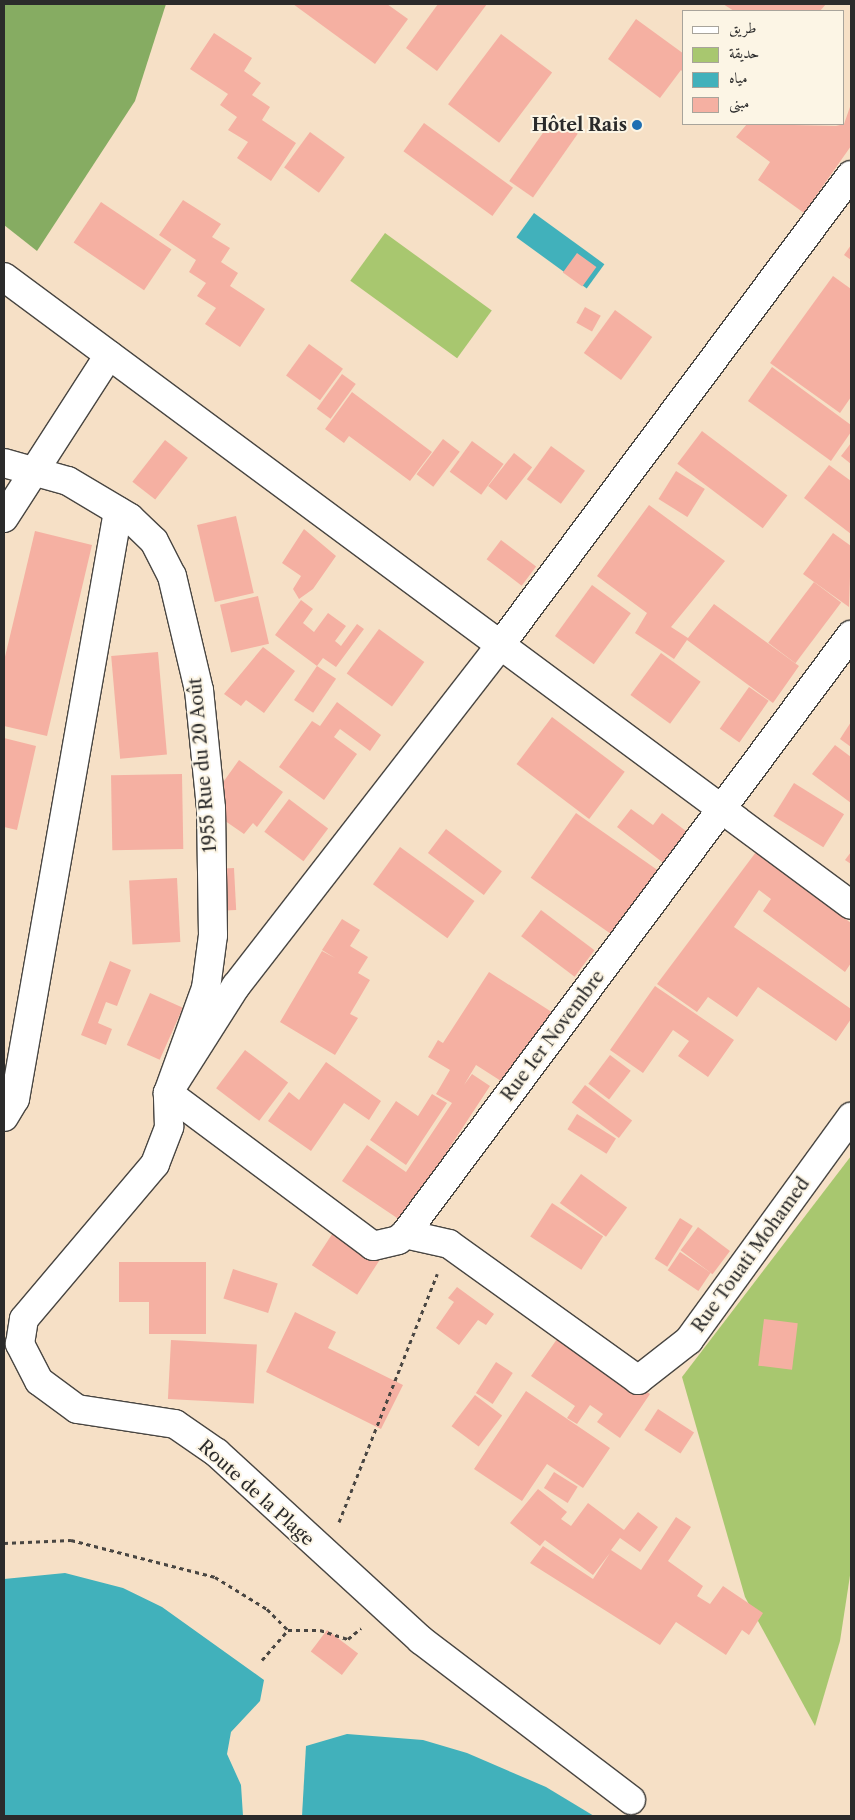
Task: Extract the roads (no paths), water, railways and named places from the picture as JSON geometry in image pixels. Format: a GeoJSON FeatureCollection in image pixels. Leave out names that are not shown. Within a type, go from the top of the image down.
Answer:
{"type":"FeatureCollection","features":[{"type":"Feature","properties":{"kind":"street"},"geometry":{"type":"LineString","coordinates":[[168,1094],[236,986],[501,644],[850,180]]}},
{"type":"Feature","properties":{"kind":"street"},"geometry":{"type":"LineString","coordinates":[[4,277],[851,904]]}},
{"type":"Feature","properties":{"kind":"street"},"geometry":{"type":"LineString","coordinates":[[4,518],[34,468],[109,355]]}},
{"type":"Feature","properties":{"kind":"street","name":"1955 Rue du 20 Août"},"geometry":{"type":"LineString","coordinates":[[4,463],[34,468],[68,481],[118,511],[154,541],[172,576],[199,690],[211,808],[213,935],[206,988],[168,1094]]}},
{"type":"Feature","properties":{"kind":"street"},"geometry":{"type":"LineString","coordinates":[[4,1117],[15,1099],[118,511]]}},
{"type":"Feature","properties":{"kind":"street","name":"Rue 1er Novembre"},"geometry":{"type":"LineString","coordinates":[[168,1094],[373,1246],[398,1240],[722,810],[851,635]]}},
{"type":"Feature","properties":{"kind":"street","name":"Route de la Plage"},"geometry":{"type":"LineString","coordinates":[[168,1094],[169,1127],[156,1164],[24,1319],[20,1344],[26,1362],[39,1381],[77,1409],[175,1424],[217,1454],[374,1600],[630,1800]]}},
{"type":"Feature","properties":{"kind":"street","name":"Rue Touati Mohamed"},"geometry":{"type":"LineString","coordinates":[[404,1234],[449,1244],[638,1380],[689,1340],[851,1117]]}},
{"type":"Feature","properties":{"kind":"water"},"geometry":{"type":"Polygon","coordinates":[[[534,213],[604,264],[587,288],[516,237],[534,213]]]}},
{"type":"Feature","properties":{"kind":"water"},"geometry":{"type":"Polygon","coordinates":[[[65,1573],[123,1588],[162,1607],[264,1680],[260,1701],[231,1732],[227,1754],[241,1785],[243,1816],[4,1816],[4,1579],[65,1573]]]}},
{"type":"Feature","properties":{"kind":"water"},"geometry":{"type":"Polygon","coordinates":[[[347,1734],[423,1740],[467,1753],[546,1787],[594,1816],[302,1816],[306,1746],[347,1734]]]}},
{"type":"Feature","properties":{"kind":"place","name":"Hôtel Rais"},"geometry":{"type":"Point","coordinates":[637,125]}}]}
